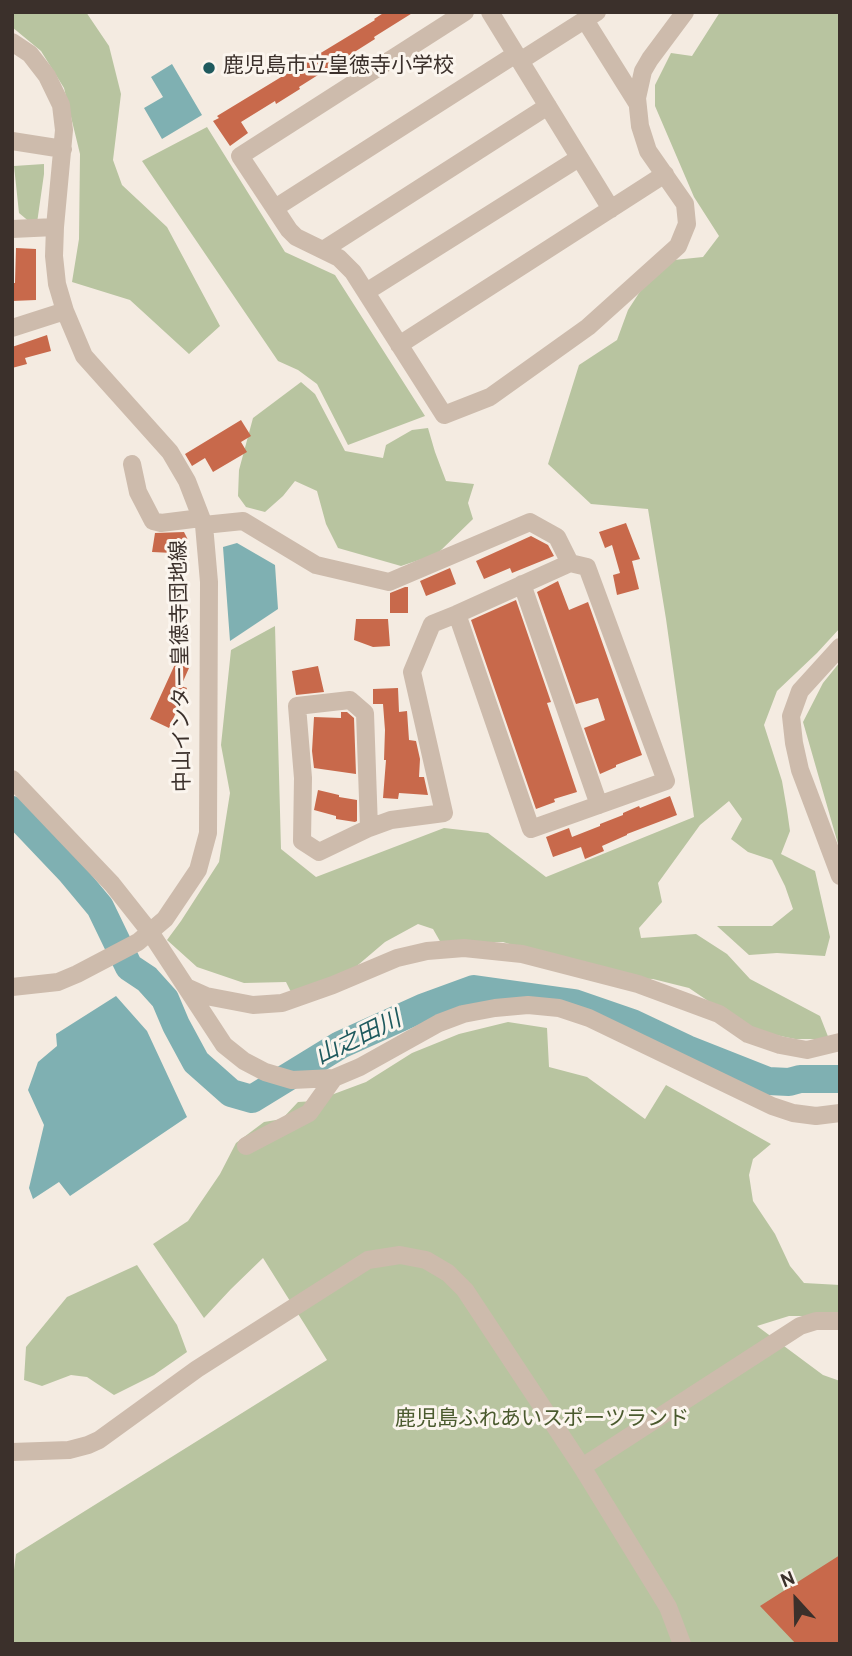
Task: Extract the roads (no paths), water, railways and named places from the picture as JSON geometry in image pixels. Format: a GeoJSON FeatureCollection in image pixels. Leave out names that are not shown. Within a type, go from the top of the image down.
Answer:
{"type":"FeatureCollection","features":[{"type":"Feature","properties":{"kind":"street"},"geometry":{"type":"LineString","coordinates":[[465,12],[240,156],[289,230],[296,237],[346,264],[444,415],[490,397],[589,327],[678,246],[687,224],[685,204],[648,151],[640,126],[637,98],[643,71],[685,12]]}},
{"type":"Feature","properties":{"kind":"street"},"geometry":{"type":"LineString","coordinates":[[490,12],[611,209]]}},
{"type":"Feature","properties":{"kind":"street"},"geometry":{"type":"LineString","coordinates":[[275,208],[591,16],[637,103]]}},
{"type":"Feature","properties":{"kind":"street","name":"中山インター皇徳寺団地線"},"geometry":{"type":"LineString","coordinates":[[12,42],[30,54],[47,76],[61,105],[64,130],[54,256],[57,285],[65,311],[84,356],[170,452],[187,481],[202,522],[209,582],[208,833],[198,870],[165,919],[144,937],[58,982],[12,987]]}},
{"type":"Feature","properties":{"kind":"street"},"geometry":{"type":"LineString","coordinates":[[324,250],[548,106]]}},
{"type":"Feature","properties":{"kind":"street"},"geometry":{"type":"LineString","coordinates":[[12,141],[63,149]]}},
{"type":"Feature","properties":{"kind":"street"},"geometry":{"type":"LineString","coordinates":[[366,292],[579,158]]}},
{"type":"Feature","properties":{"kind":"street"},"geometry":{"type":"LineString","coordinates":[[399,345],[665,174]]}},
{"type":"Feature","properties":{"kind":"street"},"geometry":{"type":"LineString","coordinates":[[12,229],[55,227]]}},
{"type":"Feature","properties":{"kind":"street"},"geometry":{"type":"LineString","coordinates":[[12,328],[65,311]]}},
{"type":"Feature","properties":{"kind":"street"},"geometry":{"type":"LineString","coordinates":[[132,464],[138,492],[153,521],[243,521],[316,565],[389,582],[530,522],[557,537],[570,563]]}},
{"type":"Feature","properties":{"kind":"street"},"geometry":{"type":"LineString","coordinates":[[369,828],[365,713],[350,700],[297,706],[303,778],[302,841],[319,852],[391,820],[444,813],[412,672],[432,624],[570,563],[587,567],[666,781],[531,829],[457,614]]}},
{"type":"Feature","properties":{"kind":"street"},"geometry":{"type":"LineString","coordinates":[[522,584],[599,805]]}},
{"type":"Feature","properties":{"kind":"street"},"geometry":{"type":"LineString","coordinates":[[840,647],[800,691],[790,716],[800,770],[840,876]]}},
{"type":"Feature","properties":{"kind":"street"},"geometry":{"type":"LineString","coordinates":[[12,779],[111,884],[144,937],[186,987],[224,1045],[244,1061],[265,1072],[292,1080],[328,1078],[360,1067],[439,1023],[463,1014],[528,1005],[559,1008],[589,1018],[772,1106],[793,1113],[816,1116],[840,1113]]}},
{"type":"Feature","properties":{"kind":"street"},"geometry":{"type":"LineString","coordinates":[[186,987],[206,996],[253,1005],[282,1003],[397,958],[427,951],[464,948],[522,954],[638,984],[719,1014],[748,1034],[780,1045],[807,1050],[840,1042]]}},
{"type":"Feature","properties":{"kind":"street"},"geometry":{"type":"LineString","coordinates":[[246,1146],[309,1113],[328,1078]]}},
{"type":"Feature","properties":{"kind":"street"},"geometry":{"type":"LineString","coordinates":[[12,1452],[69,1450],[99,1440],[197,1369],[368,1260],[400,1255],[426,1259],[448,1273],[465,1290],[582,1467],[668,1607],[682,1644]]}},
{"type":"Feature","properties":{"kind":"street"},"geometry":{"type":"LineString","coordinates":[[582,1467],[800,1326],[816,1321],[840,1321]]}},
{"type":"Feature","properties":{"kind":"water"},"geometry":{"type":"Polygon","coordinates":[[[172,64],[202,115],[162,139],[144,108],[163,97],[151,77],[172,64]]]}},
{"type":"Feature","properties":{"kind":"water"},"geometry":{"type":"Polygon","coordinates":[[[237,543],[275,565],[278,609],[230,641],[223,547],[237,543]]]}},
{"type":"Feature","properties":{"kind":"water"},"geometry":{"type":"Polygon","coordinates":[[[116,996],[147,1031],[187,1117],[70,1196],[59,1182],[33,1199],[29,1188],[44,1125],[28,1090],[38,1062],[57,1046],[56,1034],[116,996]]]}},
{"type":"Feature","properties":{"kind":"waterway","name":"山之田川"},"geometry":{"type":"LineString","coordinates":[[12,810],[100,907],[129,967],[147,979],[165,999],[196,1062],[231,1093],[252,1099],[340,1045],[422,1008],[474,989],[574,1003],[632,1023],[687,1049],[768,1081],[840,1079]]}},
{"type":"Feature","properties":{"kind":"place","name":"鹿児島市立皇徳寺小学校"},"geometry":{"type":"Point","coordinates":[209,68]}},
{"type":"Feature","properties":{"kind":"park label","name":"鹿児島ふれあいスポーツランド"},"geometry":{"type":"Point","coordinates":[542,1421]}}]}
